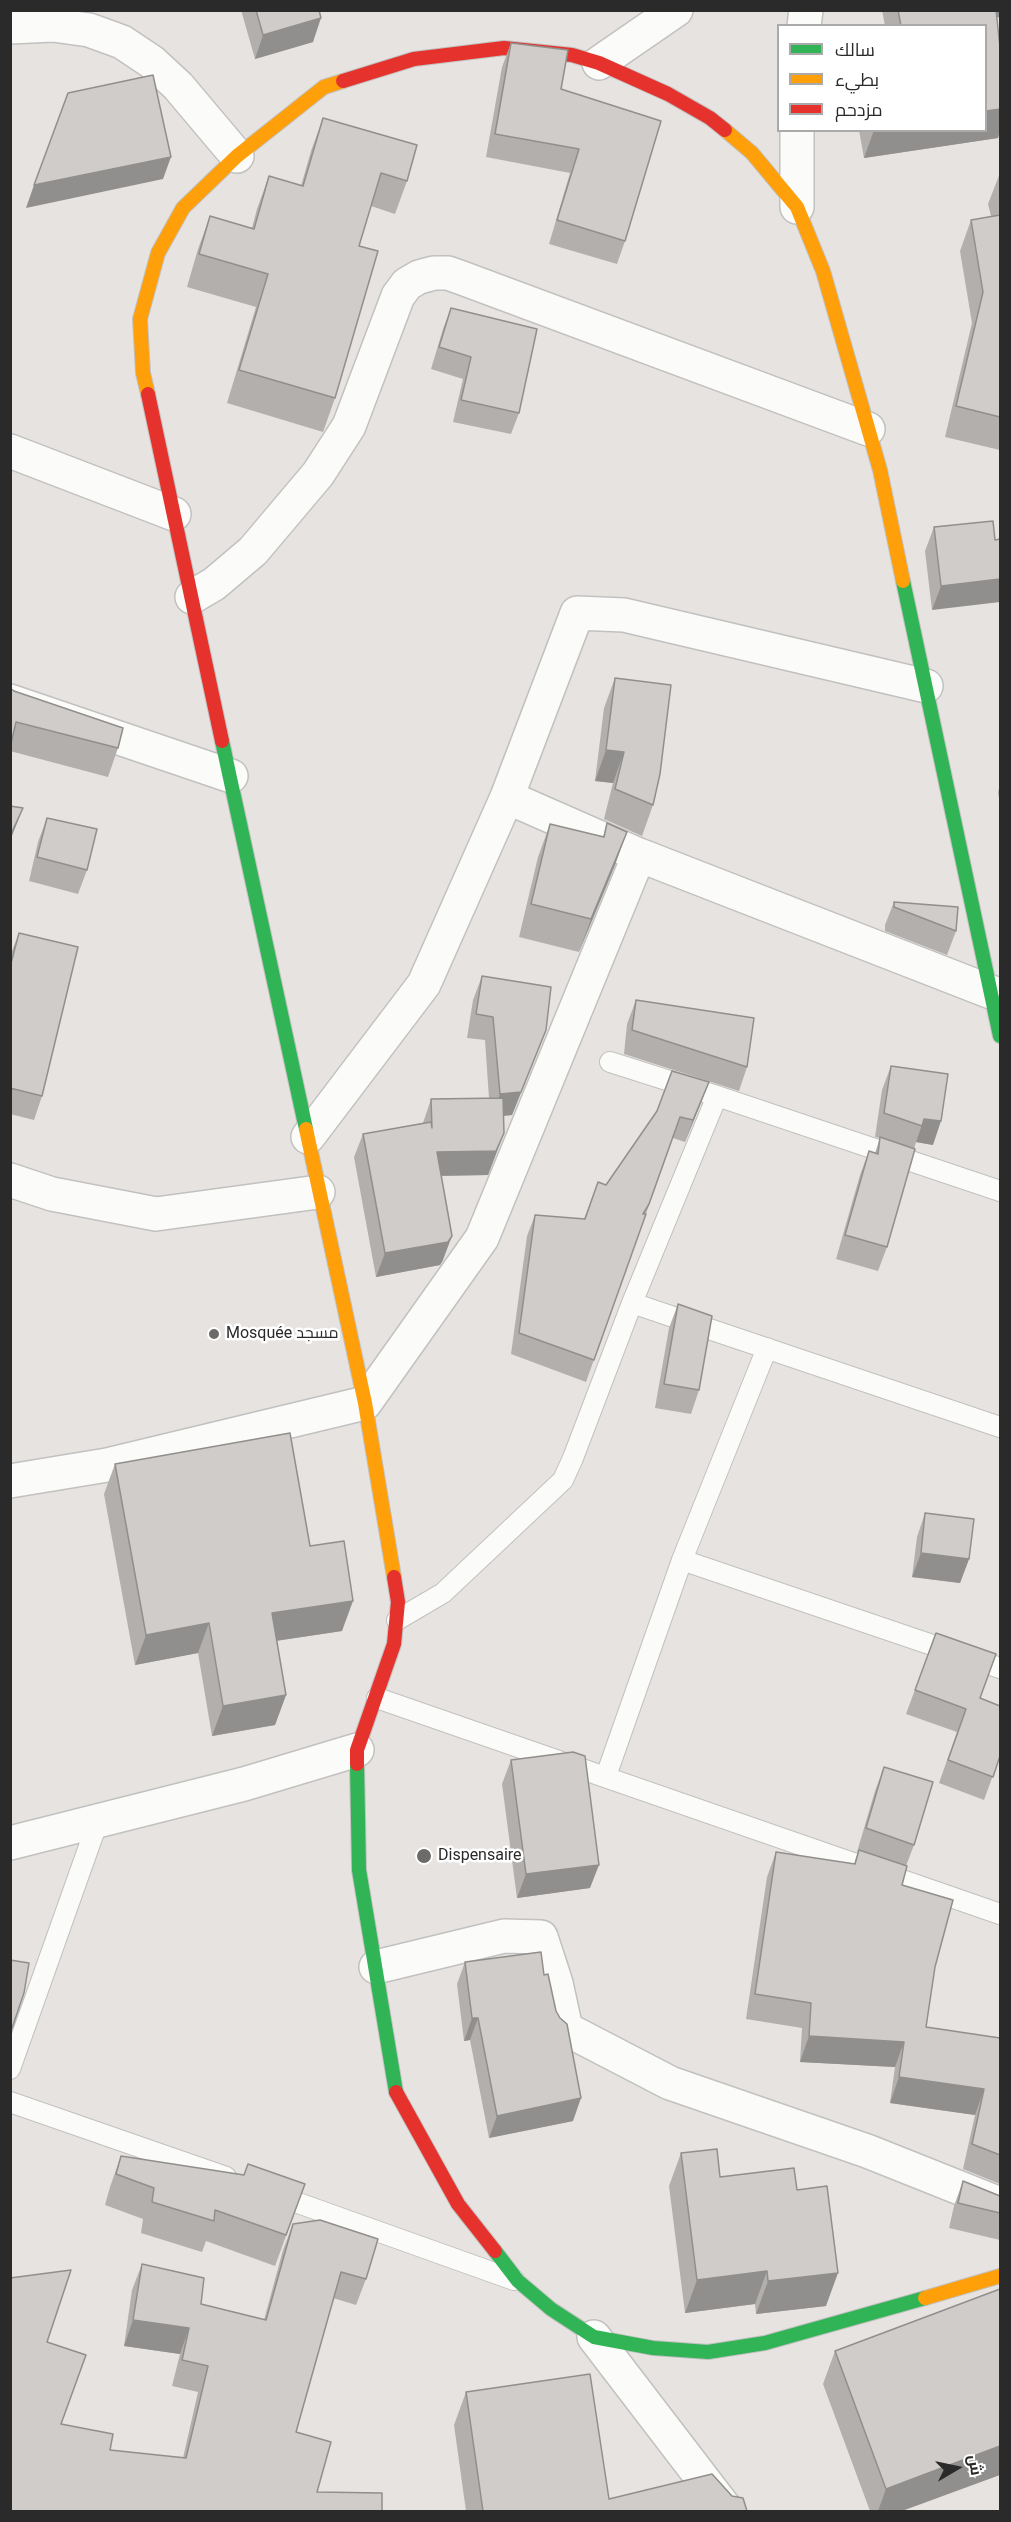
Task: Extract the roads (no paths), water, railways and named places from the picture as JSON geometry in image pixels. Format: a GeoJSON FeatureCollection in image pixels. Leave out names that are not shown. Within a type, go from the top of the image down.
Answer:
{"type":"FeatureCollection","features":[{"type":"Feature","properties":{"kind":"street"},"geometry":{"type":"LineString","coordinates":[[599,63],[676,10]]}},
{"type":"Feature","properties":{"kind":"street"},"geometry":{"type":"LineString","coordinates":[[10,27],[53,25],[89,30],[122,42],[152,62],[178,86],[237,156]]}},
{"type":"Feature","properties":{"kind":"street"},"geometry":{"type":"LineString","coordinates":[[729,2511],[594,2337],[551,2309],[518,2281],[458,2204],[397,2097],[359,1870],[357,1750],[394,1644],[398,1602],[365,1403],[143,373],[140,319],[158,253],[183,208],[237,156],[324,87],[414,60],[504,48],[572,55],[599,63],[668,94],[710,118],[752,153],[797,207],[823,271],[880,471],[1000,1036]]}},
{"type":"Feature","properties":{"kind":"street"},"geometry":{"type":"LineString","coordinates":[[797,132],[797,207]]}},
{"type":"Feature","properties":{"kind":"street"},"geometry":{"type":"LineString","coordinates":[[192,597],[234,568],[253,551],[318,474],[349,426],[398,296],[407,284],[419,277],[434,273],[448,273],[462,278],[868,429]]}},
{"type":"Feature","properties":{"kind":"street"},"geometry":{"type":"LineString","coordinates":[[10,452],[174,514]]}},
{"type":"Feature","properties":{"kind":"street"},"geometry":{"type":"LineString","coordinates":[[308,1137],[424,984],[507,797],[577,613],[624,615],[926,686]]}},
{"type":"Feature","properties":{"kind":"street"},"geometry":{"type":"LineString","coordinates":[[10,701],[231,776]]}},
{"type":"Feature","properties":{"kind":"street"},"geometry":{"type":"LineString","coordinates":[[507,797],[639,855],[991,992]]}},
{"type":"Feature","properties":{"kind":"street"},"geometry":{"type":"LineString","coordinates":[[10,1481],[107,1465],[365,1403],[482,1238],[639,855]]}},
{"type":"Feature","properties":{"kind":"street"},"geometry":{"type":"LineString","coordinates":[[10,1180],[52,1194],[156,1214],[318,1192]]}},
{"type":"Feature","properties":{"kind":"street"},"geometry":{"type":"LineString","coordinates":[[10,1843],[244,1784],[357,1750]]}},
{"type":"Feature","properties":{"kind":"street"},"geometry":{"type":"LineString","coordinates":[[376,1967],[504,1936],[541,1937],[556,1983],[566,2029],[670,2083],[867,2151],[1000,2204]]}},
{"type":"Feature","properties":{"kind":"street"},"geometry":{"type":"LineString","coordinates":[[594,2337],[653,2348],[708,2352],[765,2343],[1000,2277]]}},
{"type":"Feature","properties":{"kind":"lane"},"geometry":{"type":"LineString","coordinates":[[610,1062],[1000,1191]]}},
{"type":"Feature","properties":{"kind":"lane"},"geometry":{"type":"LineString","coordinates":[[397,1620],[443,1593],[563,1480],[632,1303],[717,1096]]}},
{"type":"Feature","properties":{"kind":"lane"},"geometry":{"type":"LineString","coordinates":[[632,1303],[1000,1427]]}},
{"type":"Feature","properties":{"kind":"lane"},"geometry":{"type":"LineString","coordinates":[[606,1776],[682,1560],[767,1348]]}},
{"type":"Feature","properties":{"kind":"lane"},"geometry":{"type":"LineString","coordinates":[[682,1560],[1000,1668]]}},
{"type":"Feature","properties":{"kind":"lane"},"geometry":{"type":"LineString","coordinates":[[377,1698],[1000,1914]]}},
{"type":"Feature","properties":{"kind":"lane"},"geometry":{"type":"LineString","coordinates":[[10,2069],[98,1821]]}},
{"type":"Feature","properties":{"kind":"lane"},"geometry":{"type":"LineString","coordinates":[[10,2102],[518,2281]]}},
{"type":"Feature","properties":{"kind":"place","name":"Mosquée مسجد"},"geometry":{"type":"Point","coordinates":[214,1334]}},
{"type":"Feature","properties":{"kind":"place","name":"Dispensaire"},"geometry":{"type":"Point","coordinates":[424,1856]}}]}
